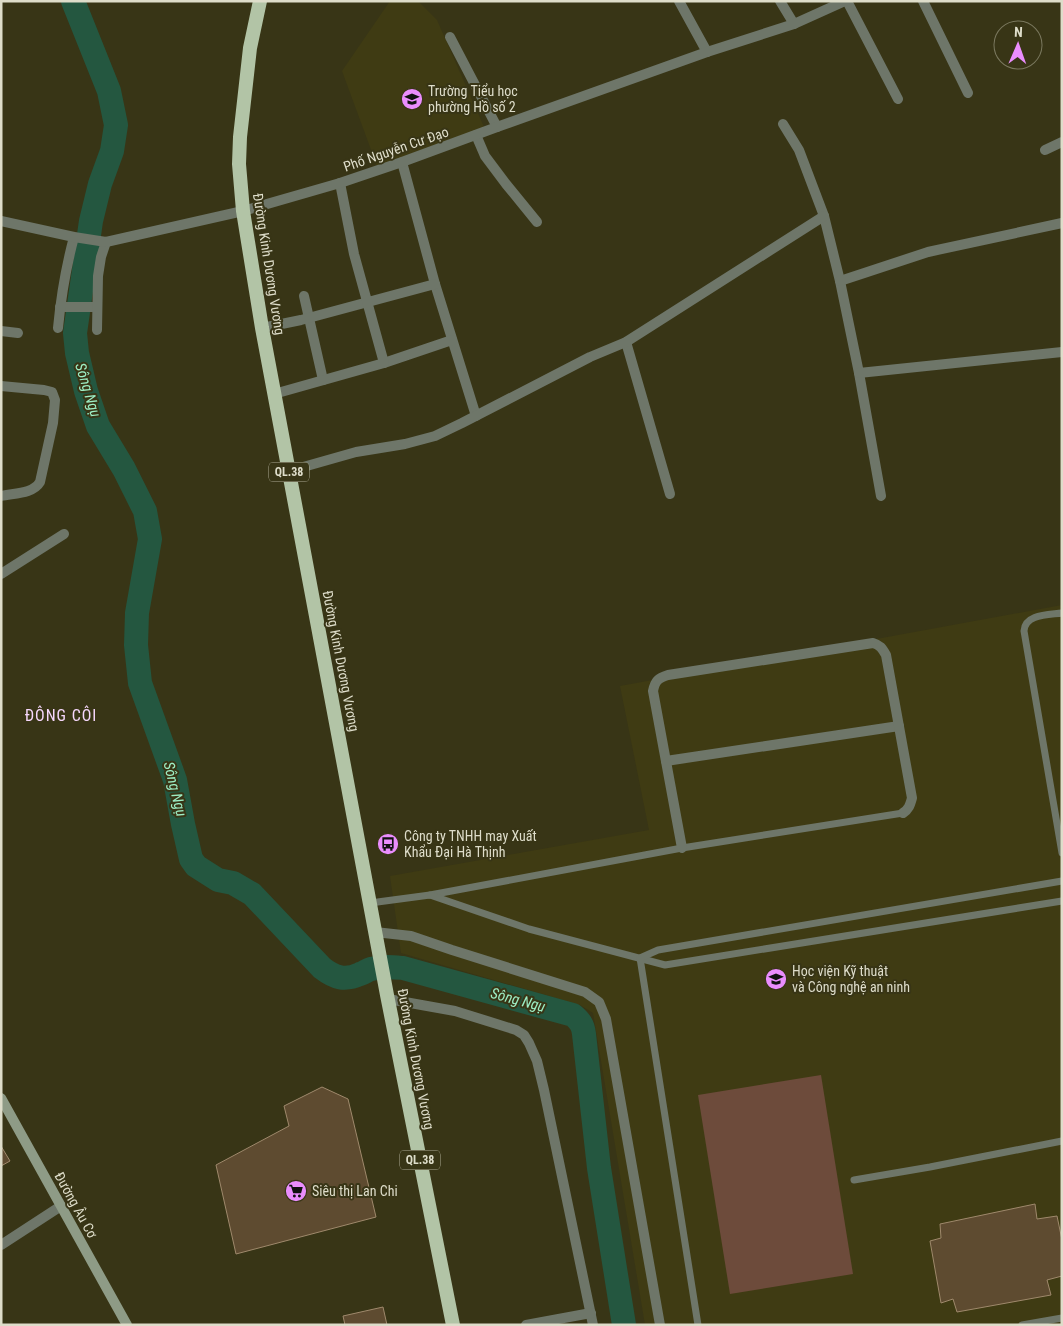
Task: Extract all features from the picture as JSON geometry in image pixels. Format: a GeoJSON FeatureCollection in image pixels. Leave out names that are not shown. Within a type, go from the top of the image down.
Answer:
{"type":"FeatureCollection","features":[{"type":"Feature","properties":{"kind":"highway","name":"Đường Kinh Dương Vương"},"geometry":{"type":"LineString","coordinates":[[260,1],[250,48],[240,137],[239,164],[243,211],[274,394],[387,997],[453,1325]]}},
{"type":"Feature","properties":{"kind":"main road","name":"Đường Âu Cơ"},"geometry":{"type":"LineString","coordinates":[[1,1098],[127,1325]]}},
{"type":"Feature","properties":{"kind":"street"},"geometry":{"type":"LineString","coordinates":[[679,1],[707,52]]}},
{"type":"Feature","properties":{"kind":"street"},"geometry":{"type":"LineString","coordinates":[[780,1],[794,24]]}},
{"type":"Feature","properties":{"kind":"street","name":"Phố Nguyễn Cư Đạo"},"geometry":{"type":"LineString","coordinates":[[1,221],[106,242],[243,211],[340,183],[402,162],[707,52],[794,24],[846,1]]}},
{"type":"Feature","properties":{"kind":"street"},"geometry":{"type":"LineString","coordinates":[[846,1],[898,99]]}},
{"type":"Feature","properties":{"kind":"street"},"geometry":{"type":"LineString","coordinates":[[923,1],[968,93]]}},
{"type":"Feature","properties":{"kind":"street"},"geometry":{"type":"LineString","coordinates":[[450,38],[497,127]]}},
{"type":"Feature","properties":{"kind":"street"},"geometry":{"type":"LineString","coordinates":[[783,124],[799,150],[824,216],[840,281],[859,374],[881,496]]}},
{"type":"Feature","properties":{"kind":"street"},"geometry":{"type":"LineString","coordinates":[[476,136],[490,163],[537,222]]}},
{"type":"Feature","properties":{"kind":"street"},"geometry":{"type":"LineString","coordinates":[[1045,150],[1062,142]]}},
{"type":"Feature","properties":{"kind":"street"},"geometry":{"type":"LineString","coordinates":[[402,162],[435,284],[476,416]]}},
{"type":"Feature","properties":{"kind":"street"},"geometry":{"type":"LineString","coordinates":[[340,183],[354,254],[384,363]]}},
{"type":"Feature","properties":{"kind":"street"},"geometry":{"type":"LineString","coordinates":[[289,471],[356,452],[406,444],[435,436],[590,357],[626,342],[824,216]]}},
{"type":"Feature","properties":{"kind":"street"},"geometry":{"type":"LineString","coordinates":[[840,281],[928,252],[1062,224]]}},
{"type":"Feature","properties":{"kind":"street"},"geometry":{"type":"LineString","coordinates":[[58,328],[65,272],[74,237]]}},
{"type":"Feature","properties":{"kind":"street"},"geometry":{"type":"LineString","coordinates":[[97,330],[98,276],[100,257],[106,242]]}},
{"type":"Feature","properties":{"kind":"street"},"geometry":{"type":"LineString","coordinates":[[262,328],[309,318],[435,284]]}},
{"type":"Feature","properties":{"kind":"street"},"geometry":{"type":"LineString","coordinates":[[304,296],[323,380]]}},
{"type":"Feature","properties":{"kind":"street"},"geometry":{"type":"LineString","coordinates":[[60,307],[97,307]]}},
{"type":"Feature","properties":{"kind":"street"},"geometry":{"type":"LineString","coordinates":[[1,332],[18,333]]}},
{"type":"Feature","properties":{"kind":"street"},"geometry":{"type":"LineString","coordinates":[[274,394],[384,363],[452,340]]}},
{"type":"Feature","properties":{"kind":"street"},"geometry":{"type":"LineString","coordinates":[[626,342],[670,494]]}},
{"type":"Feature","properties":{"kind":"street"},"geometry":{"type":"LineString","coordinates":[[859,374],[1062,352]]}},
{"type":"Feature","properties":{"kind":"street"},"geometry":{"type":"LineString","coordinates":[[1,386],[52,392],[55,400],[53,423],[40,482],[37,487],[30,490],[1,496]]}},
{"type":"Feature","properties":{"kind":"street"},"geometry":{"type":"LineString","coordinates":[[1,574],[64,534]]}},
{"type":"Feature","properties":{"kind":"street"},"geometry":{"type":"LineString","coordinates":[[682,848],[653,691],[655,682],[660,677],[668,675],[872,643],[878,644],[883,648],[886,655],[912,798],[910,806],[903,813]]}},
{"type":"Feature","properties":{"kind":"street"},"geometry":{"type":"LineString","coordinates":[[666,762],[898,726]]}},
{"type":"Feature","properties":{"kind":"street"},"geometry":{"type":"LineString","coordinates":[[376,936],[411,936],[585,992],[599,1002],[606,1019],[660,1325]]}},
{"type":"Feature","properties":{"kind":"street"},"geometry":{"type":"LineString","coordinates":[[387,997],[455,1011],[502,1025],[524,1035],[530,1043],[537,1061],[544,1090],[593,1325]]}},
{"type":"Feature","properties":{"kind":"street"},"geometry":{"type":"LineString","coordinates":[[1,1245],[61,1206]]}},
{"type":"Feature","properties":{"kind":"street"},"geometry":{"type":"LineString","coordinates":[[526,1325],[591,1313]]}},
{"type":"Feature","properties":{"kind":"lane"},"geometry":{"type":"LineString","coordinates":[[1062,613],[1032,618],[1024,625],[1062,853]]}},
{"type":"Feature","properties":{"kind":"lane"},"geometry":{"type":"LineString","coordinates":[[370,903],[430,895],[682,848],[903,813]]}},
{"type":"Feature","properties":{"kind":"lane"},"geometry":{"type":"LineString","coordinates":[[640,958],[658,950],[1062,881]]}},
{"type":"Feature","properties":{"kind":"lane"},"geometry":{"type":"LineString","coordinates":[[430,895],[529,929],[666,965],[1062,901]]}},
{"type":"Feature","properties":{"kind":"lane"},"geometry":{"type":"LineString","coordinates":[[640,958],[698,1325]]}},
{"type":"Feature","properties":{"kind":"lane"},"geometry":{"type":"LineString","coordinates":[[854,1180],[1062,1141]]}},
{"type":"Feature","properties":{"kind":"lane"},"geometry":{"type":"LineString","coordinates":[[1022,1325],[1062,1318]]}},
{"type":"Feature","properties":{"kind":"shaded area","name":"Trường Tiểu học phường Hồ số 2"},"geometry":{"type":"Polygon","coordinates":[[[390,1],[418,1],[437,20],[484,127],[377,166],[342,71],[390,1]]]}},
{"type":"Feature","properties":{"kind":"shaded area","name":"Học viện Kỹ thuật và Công nghệ an ninh"},"geometry":{"type":"Polygon","coordinates":[[[1062,605],[1062,1325],[645,1325],[593,1013],[580,1005],[401,953],[390,876],[649,830],[620,686],[1062,605]]]}},
{"type":"Feature","properties":{"kind":"shaded area"},"geometry":{"type":"Polygon","coordinates":[[[821,1075],[853,1274],[730,1294],[698,1095],[821,1075]]]}},
{"type":"Feature","properties":{"kind":"building","name":"Siêu thị Lan Chi"},"geometry":{"type":"Polygon","coordinates":[[[322,1087],[348,1099],[376,1217],[236,1254],[216,1165],[289,1126],[284,1106],[322,1087]]]}},
{"type":"Feature","properties":{"kind":"building"},"geometry":{"type":"Polygon","coordinates":[[[1,1146],[10,1161],[1,1166],[1,1146]]]}},
{"type":"Feature","properties":{"kind":"building"},"geometry":{"type":"Polygon","coordinates":[[[1035,1204],[1037,1219],[1057,1216],[1062,1240],[1062,1276],[1047,1280],[1051,1295],[957,1312],[953,1299],[941,1303],[930,1241],[941,1238],[940,1224],[1035,1204]]]}},
{"type":"Feature","properties":{"kind":"building"},"geometry":{"type":"Polygon","coordinates":[[[383,1307],[387,1325],[345,1325],[343,1316],[383,1307]]]}},
{"type":"Feature","properties":{"kind":"waterway","name":"Sông Ngụ"},"geometry":{"type":"LineString","coordinates":[[73,1],[109,91],[116,125],[112,151],[100,184],[91,221],[75,333],[77,353],[86,391],[98,426],[124,469],[145,511],[150,539],[137,613],[136,645],[140,683],[175,780],[191,859],[196,866],[218,880],[233,883],[252,894],[322,968],[331,974],[345,978],[380,967],[403,968],[573,1015],[578,1019],[584,1031],[599,1168],[624,1325]]}},
{"type":"Feature","properties":{"kind":"waterway","name":"Sông Ngụ"},"geometry":{"type":"LineString","coordinates":[[78,1],[78,13]]}},
{"type":"Feature","properties":{"kind":"place","name":"Trường Tiểu học phường Hồ số 2"},"geometry":{"type":"Point","coordinates":[412,99]}},
{"type":"Feature","properties":{"kind":"place","name":"Công ty TNHH may Xuất Khẩu Đại Hà Thịnh"},"geometry":{"type":"Point","coordinates":[388,844]}},
{"type":"Feature","properties":{"kind":"place","name":"Học viện Kỹ thuật và Công nghệ an ninh"},"geometry":{"type":"Point","coordinates":[776,979]}},
{"type":"Feature","properties":{"kind":"place","name":"Siêu thị Lan Chi"},"geometry":{"type":"Point","coordinates":[296,1191]}},
{"type":"Feature","properties":{"kind":"district","name":"ĐÔNG CÔI"},"geometry":{"type":"Point","coordinates":[61,715]}}]}
